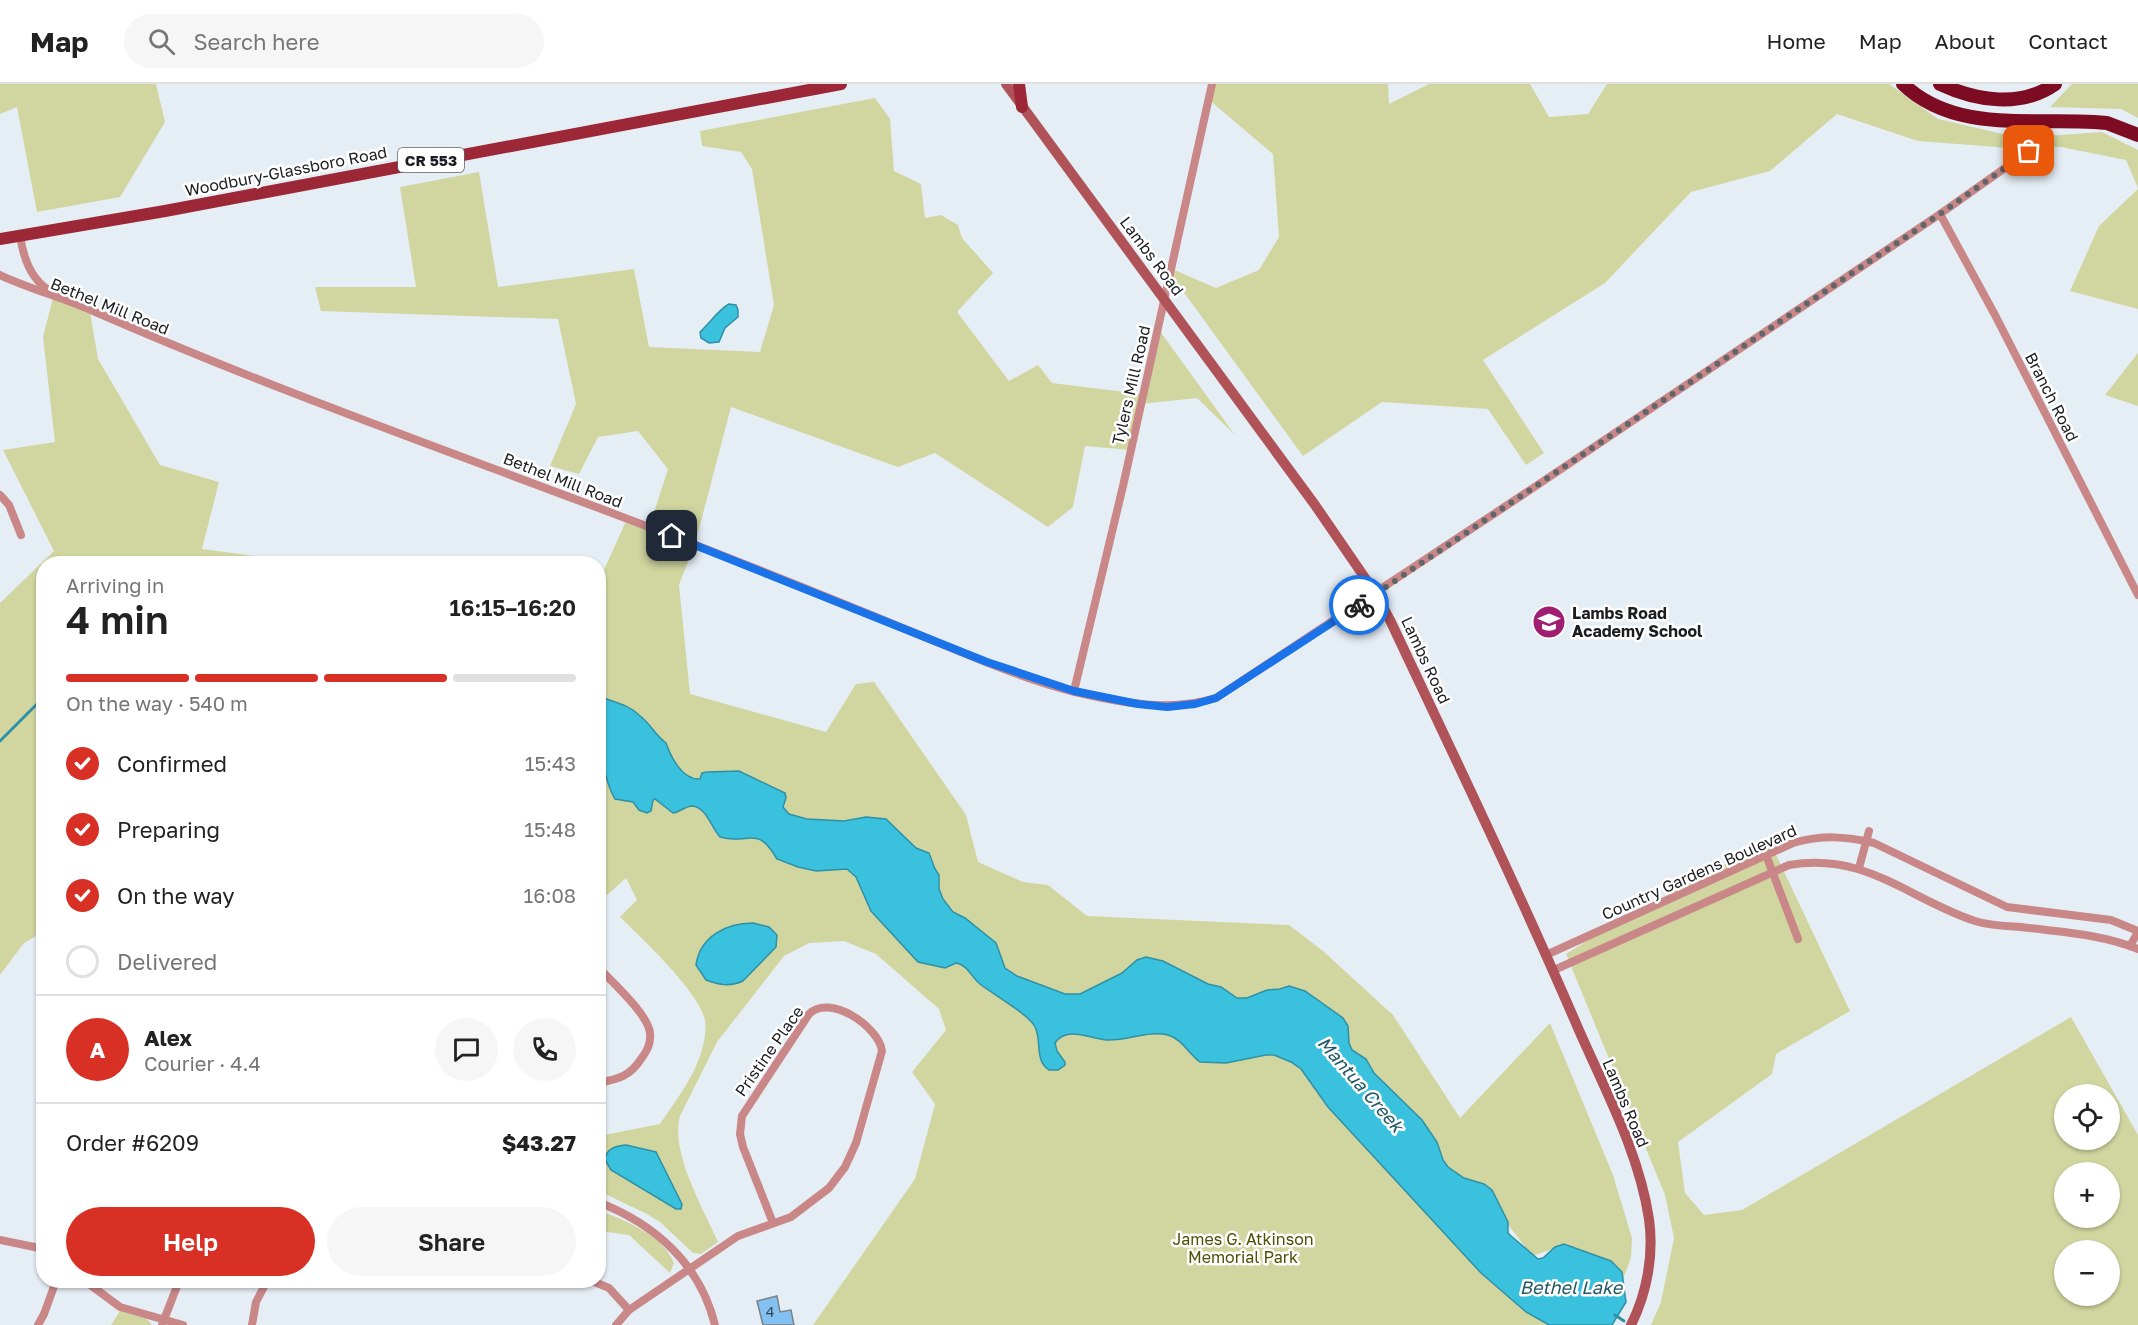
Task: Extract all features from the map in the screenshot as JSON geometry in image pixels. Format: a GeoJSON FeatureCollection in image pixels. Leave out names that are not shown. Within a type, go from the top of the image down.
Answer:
{"type":"FeatureCollection","features":[{"type":"Feature","properties":{"kind":"highway"},"geometry":{"type":"LineString","coordinates":[[1903,84],[1941,109],[1974,118],[2107,123],[2138,135]]}},
{"type":"Feature","properties":{"kind":"highway"},"geometry":{"type":"LineString","coordinates":[[1940,84],[1971,95],[2003,99],[2035,95],[2055,84]]}},
{"type":"Feature","properties":{"kind":"main road","name":"Woodbury-Glassboro Road"},"geometry":{"type":"LineString","coordinates":[[20,235],[176,209],[841,84]]}},
{"type":"Feature","properties":{"kind":"main road","name":"Lambs Road"},"geometry":{"type":"LineString","coordinates":[[1006,84],[1315,505],[1376,594],[1554,970],[1629,1144],[1644,1192],[1651,1247],[1648,1272],[1631,1325]]}},
{"type":"Feature","properties":{"kind":"main road"},"geometry":{"type":"LineString","coordinates":[[1019,84],[1022,107]]}},
{"type":"Feature","properties":{"kind":"main road","name":"CR 553"},"geometry":{"type":"LineString","coordinates":[[0,239],[20,235]]}},
{"type":"Feature","properties":{"kind":"street","name":"Tylers Mill Road"},"geometry":{"type":"LineString","coordinates":[[1074,691],[1165,299],[1212,84]]}},
{"type":"Feature","properties":{"kind":"street","name":"Bethel Mill Road"},"geometry":{"type":"LineString","coordinates":[[0,274],[31,290],[67,300],[159,340],[672,536],[987,662],[1074,691],[1138,704],[1167,707],[1195,704],[1216,698],[1376,594],[1940,214],[2029,151]]}},
{"type":"Feature","properties":{"kind":"street","name":"Branch Road"},"geometry":{"type":"LineString","coordinates":[[1940,214],[1995,315],[2138,595]]}},
{"type":"Feature","properties":{"kind":"street"},"geometry":{"type":"LineString","coordinates":[[20,235],[28,268],[46,289],[67,300]]}},
{"type":"Feature","properties":{"kind":"street"},"geometry":{"type":"LineString","coordinates":[[0,495],[9,505],[21,536]]}},
{"type":"Feature","properties":{"kind":"street"},"geometry":{"type":"LineString","coordinates":[[1859,868],[1869,831]]}},
{"type":"Feature","properties":{"kind":"street","name":"Country Gardens Boulevard"},"geometry":{"type":"LineString","coordinates":[[1546,955],[1793,843],[1818,836],[1853,838],[1866,842],[2007,907],[2111,920],[2138,931]]}},
{"type":"Feature","properties":{"kind":"street"},"geometry":{"type":"LineString","coordinates":[[1766,855],[1798,939]]}},
{"type":"Feature","properties":{"kind":"street","name":"Country Gardens Boulevard"},"geometry":{"type":"LineString","coordinates":[[1554,970],[1789,865],[1804,862],[1839,864],[1859,868],[1975,921],[2107,938],[2134,948]]}},
{"type":"Feature","properties":{"kind":"street"},"geometry":{"type":"LineString","coordinates":[[2042,930],[2044,913]]}},
{"type":"Feature","properties":{"kind":"street"},"geometry":{"type":"LineString","coordinates":[[2071,933],[2073,916]]}},
{"type":"Feature","properties":{"kind":"street"},"geometry":{"type":"LineString","coordinates":[[2134,948],[2138,931]]}},
{"type":"Feature","properties":{"kind":"street"},"geometry":{"type":"LineString","coordinates":[[606,976],[644,1017],[650,1029],[650,1037],[647,1050],[632,1071],[621,1078],[606,1081]]}},
{"type":"Feature","properties":{"kind":"street","name":"Pristine Place"},"geometry":{"type":"LineString","coordinates":[[616,1325],[629,1310],[742,1233],[773,1223],[791,1217],[812,1203],[842,1172],[856,1143],[882,1051],[877,1037],[836,1008],[824,1006],[809,1014],[742,1116],[740,1129],[743,1147],[773,1223]]}},
{"type":"Feature","properties":{"kind":"street"},"geometry":{"type":"LineString","coordinates":[[606,1205],[623,1212],[653,1230],[673,1248],[690,1269],[706,1298],[715,1325]]}},
{"type":"Feature","properties":{"kind":"street"},"geometry":{"type":"LineString","coordinates":[[0,1240],[36,1247]]}},
{"type":"Feature","properties":{"kind":"street"},"geometry":{"type":"LineString","coordinates":[[606,1287],[629,1310]]}},
{"type":"Feature","properties":{"kind":"street"},"geometry":{"type":"LineString","coordinates":[[38,1325],[53,1288]]}},
{"type":"Feature","properties":{"kind":"street"},"geometry":{"type":"LineString","coordinates":[[95,1288],[117,1305],[163,1322],[183,1325]]}},
{"type":"Feature","properties":{"kind":"street"},"geometry":{"type":"LineString","coordinates":[[163,1322],[176,1288]]}},
{"type":"Feature","properties":{"kind":"street"},"geometry":{"type":"LineString","coordinates":[[252,1325],[256,1302],[263,1288]]}},
{"type":"Feature","properties":{"kind":"green space"},"geometry":{"type":"Polygon","coordinates":[[[0,84],[156,84],[165,122],[120,197],[37,212],[17,107],[0,114],[0,84]]]}},
{"type":"Feature","properties":{"kind":"green space"},"geometry":{"type":"Polygon","coordinates":[[[1210,84],[1388,84],[1389,104],[1429,84],[1530,84],[1549,117],[1588,114],[1607,84],[1889,84],[1938,119],[2020,138],[2102,132],[2138,150],[2138,188],[2126,160],[2061,147],[2010,148],[1918,141],[1837,114],[1770,171],[1691,192],[1605,283],[1483,360],[1544,453],[1526,465],[1488,409],[1382,402],[1303,456],[1169,272],[1170,268],[1216,288],[1259,270],[1279,237],[1273,154],[1207,98],[1210,84]]]}},
{"type":"Feature","properties":{"kind":"green space"},"geometry":{"type":"Polygon","coordinates":[[[2072,84],[2138,84],[2138,118],[2121,109],[2050,107],[2072,84]]]}},
{"type":"Feature","properties":{"kind":"green space","name":"James G. Atkinson Memorial Park"},"geometry":{"type":"Polygon","coordinates":[[[875,98],[890,119],[894,171],[921,184],[925,218],[941,215],[958,225],[962,238],[993,273],[957,312],[1009,381],[1038,365],[1052,383],[1142,394],[1157,327],[1235,435],[1197,398],[1140,404],[1130,450],[1085,446],[1073,507],[1048,527],[935,453],[898,467],[731,407],[695,544],[679,585],[690,694],[826,732],[856,684],[874,682],[966,815],[978,862],[1023,882],[1048,885],[1087,916],[1289,925],[1323,951],[1393,1015],[1460,1118],[1550,1023],[1613,1175],[1632,1238],[1631,1258],[1620,1287],[1567,1244],[1532,1256],[1476,1182],[1549,1325],[813,1325],[915,1179],[935,1104],[912,1072],[946,1030],[939,1009],[876,954],[844,941],[809,943],[784,956],[717,1042],[680,1116],[678,1130],[684,1163],[718,1242],[701,1254],[693,1253],[660,1222],[606,1194],[606,1135],[660,1124],[691,1077],[700,1056],[705,1035],[705,1020],[692,994],[655,951],[620,917],[637,900],[626,878],[606,894],[606,565],[626,521],[649,528],[668,469],[638,431],[598,437],[579,474],[550,466],[576,404],[558,319],[321,311],[315,287],[416,287],[400,187],[479,172],[498,287],[634,269],[649,347],[760,352],[774,305],[752,169],[741,152],[702,146],[700,131],[875,98]]]}},
{"type":"Feature","properties":{"kind":"green space"},"geometry":{"type":"Polygon","coordinates":[[[2138,189],[2138,309],[2070,291],[2099,226],[2138,189]]]}},
{"type":"Feature","properties":{"kind":"green space"},"geometry":{"type":"Polygon","coordinates":[[[53,298],[90,312],[98,359],[160,465],[219,482],[202,549],[253,556],[49,556],[54,551],[3,450],[55,442],[43,337],[53,298]]]}},
{"type":"Feature","properties":{"kind":"green space"},"geometry":{"type":"Polygon","coordinates":[[[2138,353],[2138,406],[2105,395],[2138,353]]]}},
{"type":"Feature","properties":{"kind":"green space"},"geometry":{"type":"Polygon","coordinates":[[[36,568],[36,936],[24,943],[0,975],[0,603],[36,568]]]}},
{"type":"Feature","properties":{"kind":"green space"},"geometry":{"type":"Polygon","coordinates":[[[1769,840],[1850,1011],[1776,1054],[1772,1074],[1678,1142],[1685,1193],[1704,1215],[1742,1210],[2071,1017],[2109,1084],[2054,1084],[2054,1150],[2120,1150],[2120,1103],[2138,1135],[2138,1325],[1651,1325],[1661,1302],[1674,1238],[1665,1195],[1566,954],[1617,922],[1769,840]]]}},
{"type":"Feature","properties":{"kind":"green space"},"geometry":{"type":"Polygon","coordinates":[[[606,1213],[642,1230],[661,1244],[674,1263],[670,1273],[629,1235],[606,1232],[606,1213]]]}},
{"type":"Feature","properties":{"kind":"green space"},"geometry":{"type":"Polygon","coordinates":[[[120,1311],[147,1319],[152,1325],[111,1325],[120,1311]]]}},
{"type":"Feature","properties":{"kind":"water"},"geometry":{"type":"Polygon","coordinates":[[[729,304],[736,305],[738,317],[725,328],[719,342],[709,343],[701,338],[700,332],[729,304]]]}},
{"type":"Feature","properties":{"kind":"water","name":"Bethel Lake"},"geometry":{"type":"Polygon","coordinates":[[[606,699],[630,708],[643,718],[666,743],[678,767],[688,776],[700,779],[702,773],[739,771],[785,793],[783,807],[789,814],[807,819],[844,821],[866,817],[886,819],[916,848],[929,853],[939,875],[939,889],[943,899],[953,912],[965,918],[996,943],[1005,968],[1017,976],[1065,994],[1080,994],[1122,973],[1137,960],[1146,957],[1163,961],[1208,984],[1221,987],[1237,998],[1247,998],[1267,990],[1289,986],[1305,991],[1343,1018],[1348,1026],[1349,1043],[1352,1050],[1366,1059],[1374,1073],[1422,1120],[1437,1142],[1448,1167],[1464,1178],[1484,1184],[1492,1190],[1508,1222],[1508,1233],[1511,1236],[1538,1259],[1543,1258],[1555,1247],[1564,1244],[1611,1261],[1622,1272],[1626,1302],[1612,1325],[1549,1325],[1526,1312],[1481,1273],[1328,1107],[1301,1069],[1291,1062],[1274,1055],[1266,1055],[1226,1063],[1200,1062],[1177,1040],[1168,1035],[1153,1034],[1107,1040],[1072,1034],[1060,1038],[1055,1043],[1065,1065],[1058,1070],[1049,1070],[1041,1061],[1037,1032],[1032,1022],[980,984],[960,964],[956,963],[945,968],[918,962],[871,911],[856,877],[847,869],[816,871],[798,867],[777,859],[770,848],[757,839],[720,837],[701,809],[691,806],[673,813],[655,799],[651,811],[647,813],[639,810],[633,802],[615,799],[606,776],[606,699]]]}},
{"type":"Feature","properties":{"kind":"water"},"geometry":{"type":"Polygon","coordinates":[[[753,923],[769,927],[777,935],[776,947],[743,981],[724,985],[706,980],[696,965],[703,946],[716,933],[734,925],[753,923]]]}},
{"type":"Feature","properties":{"kind":"water"},"geometry":{"type":"Polygon","coordinates":[[[626,1145],[656,1152],[682,1204],[681,1209],[676,1209],[611,1170],[606,1162],[606,1156],[609,1150],[626,1145]]]}},
{"type":"Feature","properties":{"kind":"building"},"geometry":{"type":"Polygon","coordinates":[[[777,1296],[780,1312],[791,1310],[794,1325],[763,1325],[757,1301],[777,1296]]]}},
{"type":"Feature","properties":{"kind":"waterway","name":"Mantua Creek"},"geometry":{"type":"LineString","coordinates":[[0,741],[36,705]]}},
{"type":"Feature","properties":{"kind":"waterway","name":"Mantua Creek"},"geometry":{"type":"LineString","coordinates":[[1615,1315],[1624,1321]]}},
{"type":"Feature","properties":{"kind":"way so far"},"geometry":{"type":"LineString","coordinates":[[1359,605],[1940,214],[2029,151]]}},
{"type":"Feature","properties":{"kind":"place","name":"Lambs Road Academy School"},"geometry":{"type":"Point","coordinates":[1549,622]}},
{"type":"Feature","properties":{"kind":"route"},"geometry":{"type":"LineString","coordinates":[[672,536],[987,662],[1074,691],[1138,704],[1167,707],[1195,704],[1216,698],[1359,605]]}}]}
